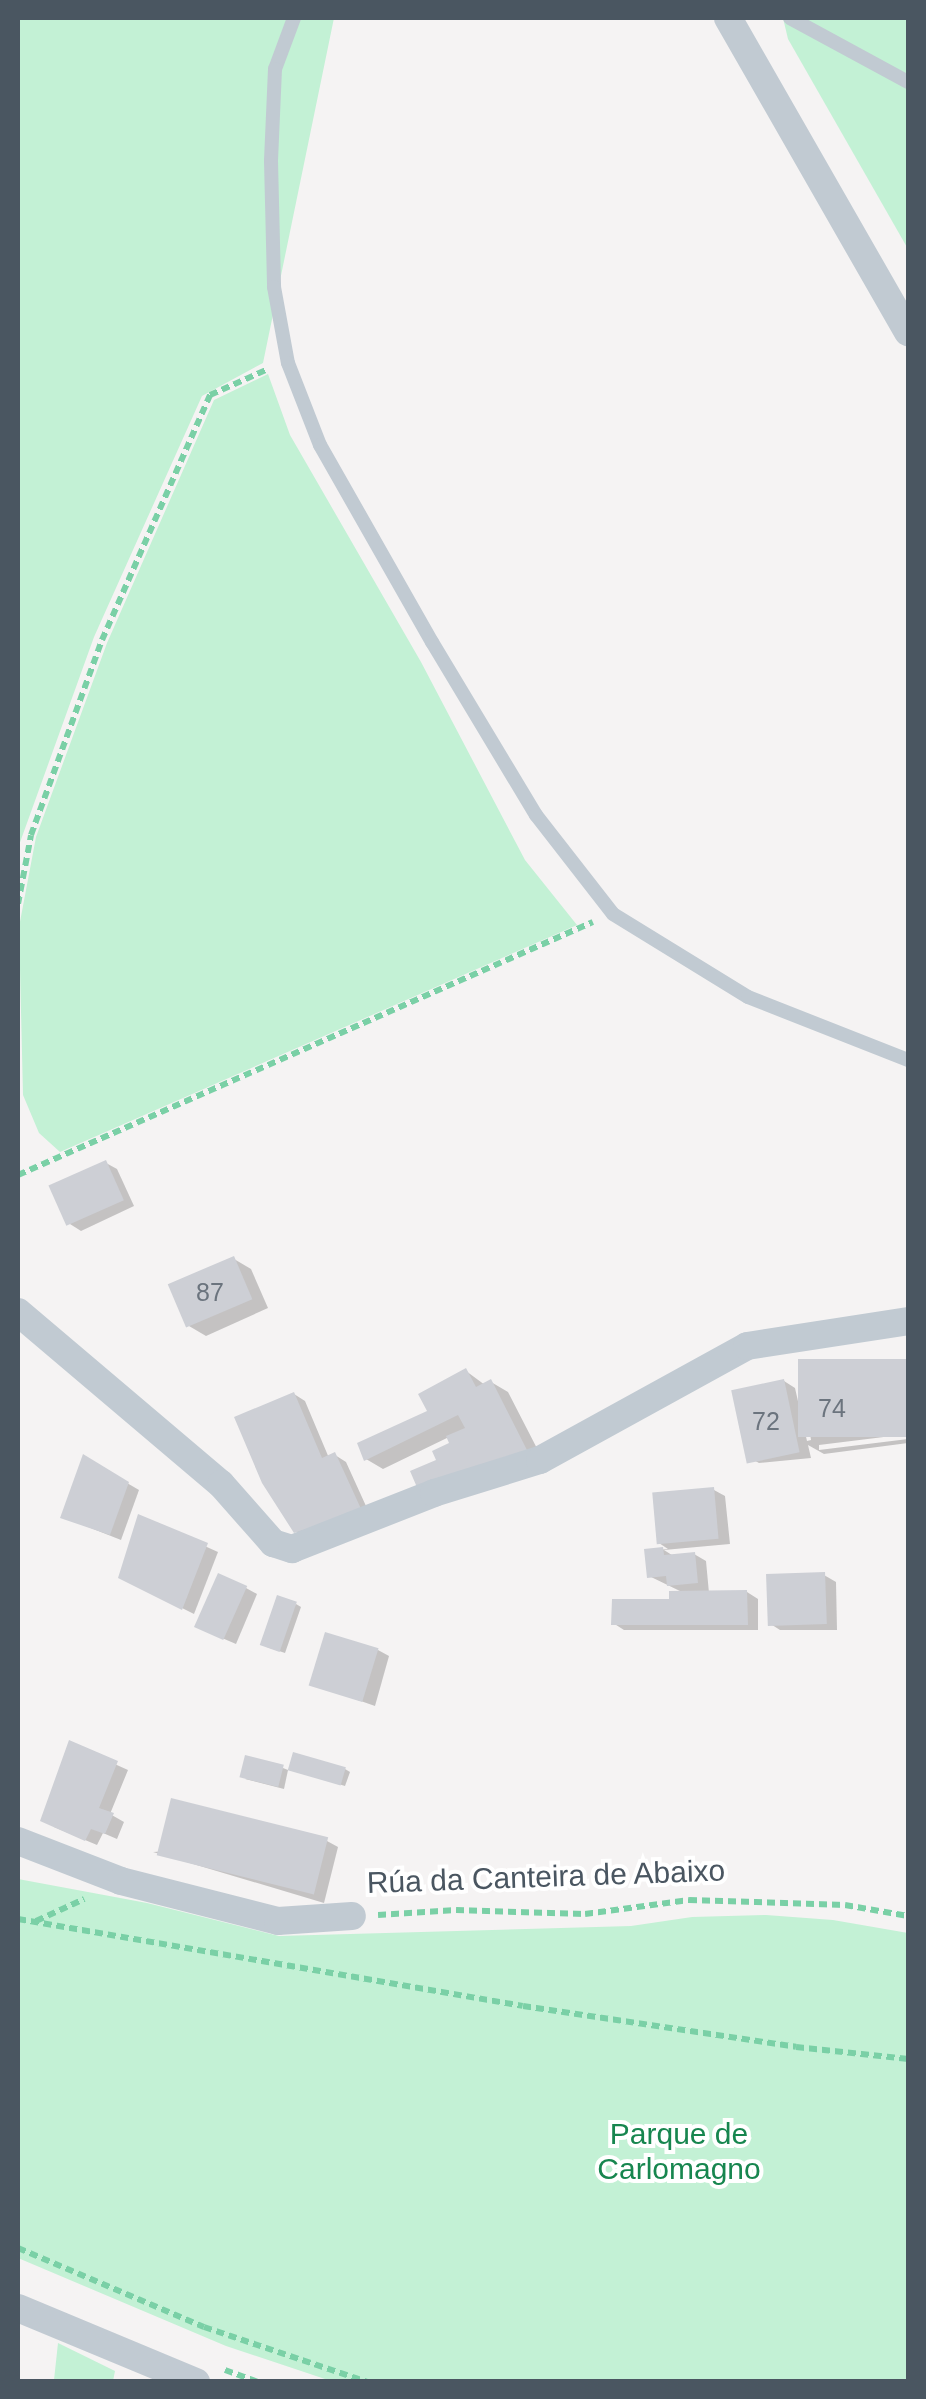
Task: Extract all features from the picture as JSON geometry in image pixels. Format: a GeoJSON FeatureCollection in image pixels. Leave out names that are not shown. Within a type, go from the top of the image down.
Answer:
{"type":"FeatureCollection","features":[{"type":"Feature","properties":{"kind":"street"},"geometry":{"type":"LineString","coordinates":[[728,18],[908,332]]}},
{"type":"Feature","properties":{"kind":"street"},"geometry":{"type":"LineString","coordinates":[[18,1312],[220,1484],[273,1543],[292,1549],[434,1492],[540,1460],[747,1346],[908,1320]]}},
{"type":"Feature","properties":{"kind":"street","name":"Rúa da Canteira de Abaixo"},"geometry":{"type":"LineString","coordinates":[[18,1841],[122,1881],[278,1921],[352,1916]]}},
{"type":"Feature","properties":{"kind":"street"},"geometry":{"type":"LineString","coordinates":[[18,2308],[196,2382]]}},
{"type":"Feature","properties":{"kind":"lane"},"geometry":{"type":"LineString","coordinates":[[294,18],[275,69],[272,161],[274,287],[288,362],[320,446],[432,642],[536,814],[613,914],[748,998],[908,1060]]}},
{"type":"Feature","properties":{"kind":"lane"},"geometry":{"type":"LineString","coordinates":[[790,18],[908,82]]}},
{"type":"Feature","properties":{"kind":"path"},"geometry":{"type":"LineString","coordinates":[[18,904],[31,835],[102,640],[210,395],[249,375],[288,362]]}},
{"type":"Feature","properties":{"kind":"path"},"geometry":{"type":"LineString","coordinates":[[18,1175],[613,914]]}},
{"type":"Feature","properties":{"kind":"path","name":"Rúa da Canteira de Abaixo"},"geometry":{"type":"LineString","coordinates":[[352,1916],[456,1910],[585,1914],[689,1900],[844,1906],[908,1916]]}},
{"type":"Feature","properties":{"kind":"path"},"geometry":{"type":"LineString","coordinates":[[18,1919],[523,2006],[796,2048],[908,2059]]}},
{"type":"Feature","properties":{"kind":"path"},"geometry":{"type":"LineString","coordinates":[[18,2248],[204,2326],[367,2382]]}},
{"type":"Feature","properties":{"kind":"green space"},"geometry":{"type":"Polygon","coordinates":[[[18,18],[334,18],[263,363],[202,396],[94,637],[18,848],[18,18]]]}},
{"type":"Feature","properties":{"kind":"green space"},"geometry":{"type":"Polygon","coordinates":[[[783,18],[908,18],[908,249],[788,39],[783,18]]]}},
{"type":"Feature","properties":{"kind":"green space"},"geometry":{"type":"Polygon","coordinates":[[[268,374],[290,435],[421,662],[525,860],[577,925],[60,1152],[39,1133],[23,1095],[19,927],[36,837],[107,643],[214,400],[268,374]]]}},
{"type":"Feature","properties":{"kind":"green space","name":"Parque de Carlomagno"},"geometry":{"type":"Polygon","coordinates":[[[18,1879],[147,1903],[279,1936],[631,1926],[692,1917],[766,1915],[833,1920],[908,1933],[908,2381],[331,2381],[226,2346],[18,2258],[18,1879]]]}},
{"type":"Feature","properties":{"kind":"green space"},"geometry":{"type":"Polygon","coordinates":[[[58,2343],[115,2371],[113,2381],[54,2380],[58,2343]]]}},
{"type":"Feature","properties":{"kind":"building"},"geometry":{"type":"Polygon","coordinates":[[[106,1160],[124,1200],[66,1226],[48,1186],[106,1160]]]}},
{"type":"Feature","properties":{"kind":"building"},"geometry":{"type":"Polygon","coordinates":[[[234,1256],[252,1299],[186,1327],[168,1284],[234,1256]]]}},
{"type":"Feature","properties":{"kind":"building"},"geometry":{"type":"Polygon","coordinates":[[[798,1359],[908,1359],[908,1437],[798,1437],[798,1359]]]}},
{"type":"Feature","properties":{"kind":"building"},"geometry":{"type":"Polygon","coordinates":[[[466,1368],[476,1387],[491,1379],[528,1452],[419,1492],[410,1471],[436,1460],[432,1451],[449,1443],[446,1436],[465,1428],[458,1415],[364,1461],[357,1443],[427,1411],[418,1394],[466,1368]]]}},
{"type":"Feature","properties":{"kind":"building"},"geometry":{"type":"Polygon","coordinates":[[[784,1379],[800,1452],[747,1464],[731,1390],[784,1379]]]}},
{"type":"Feature","properties":{"kind":"building"},"geometry":{"type":"Polygon","coordinates":[[[294,1392],[322,1458],[335,1452],[362,1511],[294,1533],[262,1483],[234,1417],[294,1392]]]}},
{"type":"Feature","properties":{"kind":"building"},"geometry":{"type":"Polygon","coordinates":[[[83,1454],[129,1482],[110,1535],[60,1518],[83,1454]]]}},
{"type":"Feature","properties":{"kind":"building"},"geometry":{"type":"Polygon","coordinates":[[[714,1487],[719,1539],[657,1544],[652,1492],[714,1487]]]}},
{"type":"Feature","properties":{"kind":"building"},"geometry":{"type":"Polygon","coordinates":[[[138,1514],[208,1543],[182,1610],[118,1578],[138,1514]]]}},
{"type":"Feature","properties":{"kind":"building"},"geometry":{"type":"Polygon","coordinates":[[[663,1547],[664,1555],[695,1552],[698,1583],[667,1586],[666,1576],[647,1578],[644,1549],[663,1547]]]}},
{"type":"Feature","properties":{"kind":"building"},"geometry":{"type":"Polygon","coordinates":[[[825,1572],[827,1624],[768,1626],[766,1574],[825,1572]]]}},
{"type":"Feature","properties":{"kind":"building"},"geometry":{"type":"Polygon","coordinates":[[[218,1573],[247,1586],[223,1640],[194,1627],[218,1573]]]}},
{"type":"Feature","properties":{"kind":"building"},"geometry":{"type":"Polygon","coordinates":[[[747,1590],[748,1625],[611,1625],[612,1599],[669,1599],[669,1591],[747,1590]]]}},
{"type":"Feature","properties":{"kind":"building"},"geometry":{"type":"Polygon","coordinates":[[[277,1595],[297,1602],[280,1652],[260,1645],[277,1595]]]}},
{"type":"Feature","properties":{"kind":"building"},"geometry":{"type":"Polygon","coordinates":[[[325,1632],[379,1648],[362,1702],[309,1686],[325,1632]]]}},
{"type":"Feature","properties":{"kind":"building"},"geometry":{"type":"Polygon","coordinates":[[[69,1740],[118,1761],[99,1808],[114,1813],[105,1834],[91,1829],[85,1841],[40,1821],[69,1740]]]}},
{"type":"Feature","properties":{"kind":"building"},"geometry":{"type":"Polygon","coordinates":[[[293,1752],[346,1767],[341,1785],[288,1770],[293,1752]]]}},
{"type":"Feature","properties":{"kind":"building"},"geometry":{"type":"Polygon","coordinates":[[[245,1755],[284,1765],[278,1787],[239,1777],[245,1755]]]}},
{"type":"Feature","properties":{"kind":"building"},"geometry":{"type":"Polygon","coordinates":[[[171,1798],[328,1837],[314,1894],[157,1855],[171,1798]]]}}]}
